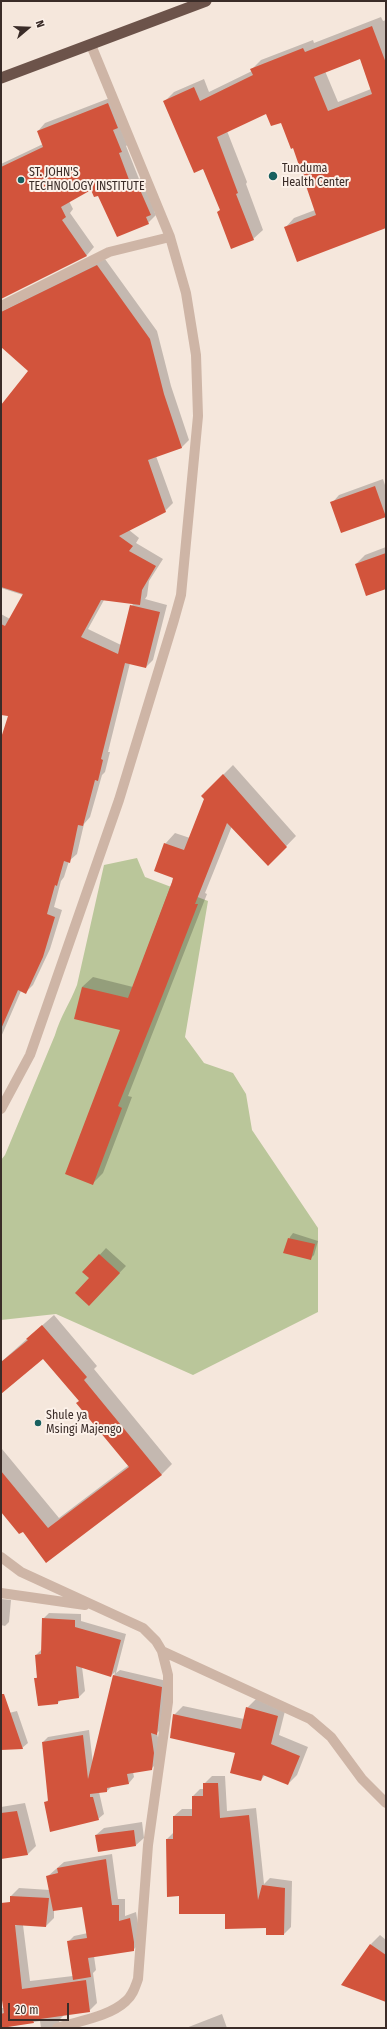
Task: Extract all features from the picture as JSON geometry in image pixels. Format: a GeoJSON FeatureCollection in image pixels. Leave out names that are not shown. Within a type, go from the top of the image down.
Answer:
{"type":"FeatureCollection","features":[{"type":"Feature","properties":{"kind":"highway"},"geometry":{"type":"LineString","coordinates":[[1,78],[206,1]]}},
{"type":"Feature","properties":{"kind":"street"},"geometry":{"type":"LineString","coordinates":[[1,1109],[30,1055],[119,800],[181,595],[198,416],[196,355],[186,294],[170,237],[91,45]]}},
{"type":"Feature","properties":{"kind":"street"},"geometry":{"type":"LineString","coordinates":[[1,306],[109,252],[170,237]]}},
{"type":"Feature","properties":{"kind":"street"},"geometry":{"type":"LineString","coordinates":[[1,1557],[21,1572],[144,1628],[156,1641],[162,1651],[168,1674],[168,1702],[148,1845],[138,1979],[133,1993],[126,2002],[107,2012],[57,2028]]}},
{"type":"Feature","properties":{"kind":"street"},"geometry":{"type":"LineString","coordinates":[[1,1594],[95,1607]]}},
{"type":"Feature","properties":{"kind":"street"},"geometry":{"type":"LineString","coordinates":[[162,1651],[310,1719],[331,1737],[362,1779],[386,1803]]}},
{"type":"Feature","properties":{"kind":"green space"},"geometry":{"type":"Polygon","coordinates":[[[137,858],[145,877],[208,901],[185,1037],[204,1063],[233,1073],[246,1094],[252,1130],[318,1228],[318,1312],[193,1375],[56,1314],[1,1320],[1,1160],[5,1155],[60,1022],[77,985],[104,865],[137,858]]]}},
{"type":"Feature","properties":{"kind":"building"},"geometry":{"type":"Polygon","coordinates":[[[372,26],[386,63],[386,228],[297,262],[284,227],[316,215],[293,148],[291,149],[281,123],[271,126],[266,114],[217,137],[238,193],[236,194],[254,240],[231,249],[217,212],[220,210],[203,169],[194,173],[163,101],[194,87],[200,101],[253,75],[250,69],[303,48],[305,52],[372,26]],[[360,59],[314,77],[328,111],[372,94],[360,59]]]}},
{"type":"Feature","properties":{"kind":"building"},"geometry":{"type":"Polygon","coordinates":[[[108,103],[118,128],[113,130],[122,152],[119,153],[131,185],[137,183],[151,215],[146,217],[149,224],[117,237],[98,196],[94,197],[91,190],[61,207],[66,217],[62,220],[87,256],[1,299],[1,167],[43,147],[37,131],[108,103]]]}},
{"type":"Feature","properties":{"kind":"building"},"geometry":{"type":"Polygon","coordinates":[[[97,265],[150,339],[164,394],[182,448],[148,460],[166,512],[119,536],[133,546],[129,551],[156,566],[142,590],[140,605],[101,600],[81,637],[118,654],[130,605],[160,612],[146,668],[125,663],[101,759],[103,760],[98,781],[95,780],[83,826],[78,825],[70,863],[64,861],[57,886],[55,885],[47,914],[55,917],[43,957],[26,994],[18,990],[1,1029],[1,738],[8,716],[1,715],[1,624],[5,626],[23,594],[1,587],[1,405],[28,371],[1,347],[1,312],[97,265]]]}},
{"type":"Feature","properties":{"kind":"building"},"geometry":{"type":"Polygon","coordinates":[[[375,486],[386,517],[341,533],[330,502],[375,486]]]}},
{"type":"Feature","properties":{"kind":"building"},"geometry":{"type":"Polygon","coordinates":[[[386,553],[386,589],[366,596],[355,564],[386,553]]]}},
{"type":"Feature","properties":{"kind":"building"},"geometry":{"type":"Polygon","coordinates":[[[223,774],[287,847],[268,866],[227,823],[195,904],[198,904],[118,1106],[122,1108],[93,1185],[65,1174],[120,1030],[74,1019],[82,987],[128,998],[173,878],[154,871],[164,843],[184,850],[204,799],[201,796],[223,774]]]}},
{"type":"Feature","properties":{"kind":"building"},"geometry":{"type":"Polygon","coordinates":[[[288,1238],[315,1244],[311,1260],[283,1253],[288,1238]]]}},
{"type":"Feature","properties":{"kind":"building"},"geometry":{"type":"Polygon","coordinates":[[[99,1254],[120,1273],[89,1306],[75,1293],[89,1278],[82,1272],[99,1254]]]}},
{"type":"Feature","properties":{"kind":"building"},"geometry":{"type":"Polygon","coordinates":[[[42,1325],[87,1377],[84,1380],[162,1475],[46,1563],[23,1532],[19,1534],[1,1512],[1,1471],[48,1528],[129,1467],[76,1403],[79,1401],[43,1359],[1,1394],[1,1362],[28,1340],[26,1339],[42,1325]]]}},
{"type":"Feature","properties":{"kind":"building"},"geometry":{"type":"Polygon","coordinates":[[[42,1618],[75,1620],[75,1627],[121,1640],[111,1677],[76,1666],[79,1698],[58,1701],[58,1704],[38,1706],[34,1678],[37,1678],[35,1655],[41,1654],[42,1618]]]}},
{"type":"Feature","properties":{"kind":"building"},"geometry":{"type":"Polygon","coordinates":[[[113,1675],[162,1687],[157,1735],[151,1733],[154,1753],[152,1770],[127,1774],[129,1784],[107,1788],[107,1792],[90,1794],[90,1797],[93,1797],[99,1820],[50,1832],[44,1802],[48,1801],[42,1742],[83,1735],[88,1779],[113,1675]]]}},
{"type":"Feature","properties":{"kind":"building"},"geometry":{"type":"Polygon","coordinates":[[[1,1694],[4,1694],[23,1749],[1,1750],[1,1694]]]}},
{"type":"Feature","properties":{"kind":"building"},"geometry":{"type":"Polygon","coordinates":[[[246,1707],[278,1716],[271,1744],[300,1756],[288,1785],[263,1775],[261,1781],[230,1773],[235,1753],[170,1738],[173,1714],[241,1729],[246,1707]]]}},
{"type":"Feature","properties":{"kind":"building"},"geometry":{"type":"Polygon","coordinates":[[[203,1783],[218,1783],[220,1818],[249,1815],[258,1900],[262,1885],[285,1888],[284,1935],[266,1935],[266,1928],[225,1929],[225,1914],[179,1914],[179,1896],[167,1897],[166,1839],[173,1839],[173,1816],[192,1816],[192,1796],[203,1796],[203,1783]]]}},
{"type":"Feature","properties":{"kind":"building"},"geometry":{"type":"Polygon","coordinates":[[[17,1811],[28,1855],[1,1859],[1,1813],[17,1811]]]}},
{"type":"Feature","properties":{"kind":"building"},"geometry":{"type":"Polygon","coordinates":[[[134,1830],[136,1846],[98,1852],[95,1835],[134,1830]]]}},
{"type":"Feature","properties":{"kind":"building"},"geometry":{"type":"Polygon","coordinates":[[[106,1859],[112,1905],[119,1905],[119,1921],[130,1918],[134,1951],[88,1958],[91,1977],[73,1980],[67,1941],[87,1938],[82,1907],[53,1911],[46,1876],[58,1873],[57,1868],[106,1859]]]}},
{"type":"Feature","properties":{"kind":"building"},"geometry":{"type":"Polygon","coordinates":[[[10,1896],[49,1898],[46,1927],[15,1925],[22,1989],[86,1980],[90,2012],[33,2020],[34,2023],[1,2028],[1,2014],[4,2013],[1,1994],[1,1903],[10,1902],[10,1896]]]}},
{"type":"Feature","properties":{"kind":"building"},"geometry":{"type":"Polygon","coordinates":[[[370,1944],[386,1955],[386,2002],[341,1985],[370,1944]]]}},
{"type":"Feature","properties":{"kind":"place","name":"Tunduma Health Center"},"geometry":{"type":"Point","coordinates":[273,176]}},
{"type":"Feature","properties":{"kind":"place","name":"ST. JOHN'S TECHNOLOGY INSTITUTE"},"geometry":{"type":"Point","coordinates":[21,180]}},
{"type":"Feature","properties":{"kind":"place","name":"Shule ya Msingi Majengo"},"geometry":{"type":"Point","coordinates":[38,1423]}}]}
